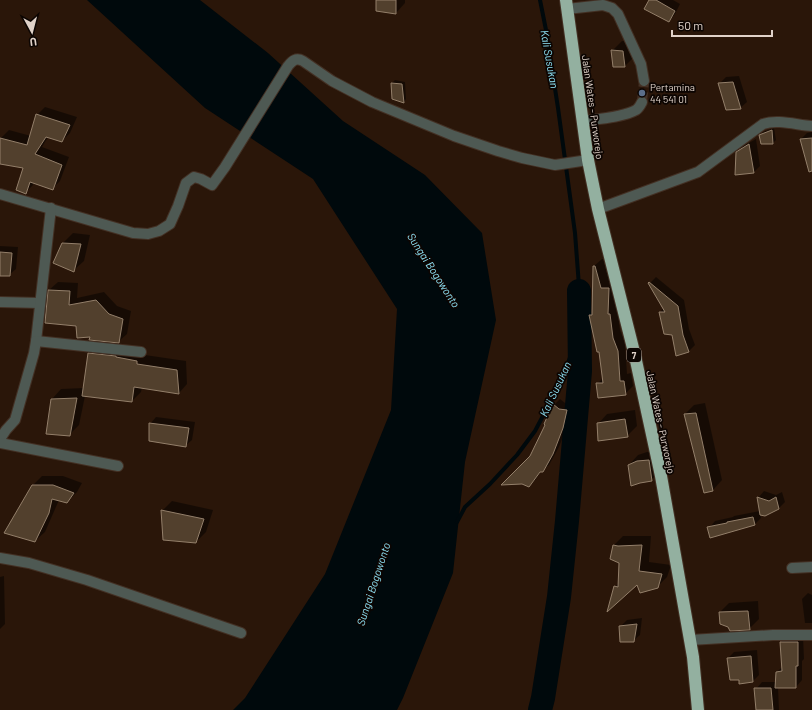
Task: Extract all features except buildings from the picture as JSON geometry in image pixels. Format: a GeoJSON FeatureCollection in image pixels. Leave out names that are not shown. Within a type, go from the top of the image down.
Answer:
{"type":"FeatureCollection","features":[{"type":"Feature","properties":{"kind":"highway","name":"Jalan Wates - Purworejo"},"geometry":{"type":"LineString","coordinates":[[566,5],[583,121],[582,161],[598,209],[634,356],[661,476],[693,657],[698,710]]}},
{"type":"Feature","properties":{"kind":"street"},"geometry":{"type":"LineString","coordinates":[[566,5],[603,5],[612,8],[618,14],[641,64],[644,81]]}},
{"type":"Feature","properties":{"kind":"street"},"geometry":{"type":"LineString","coordinates":[[0,194],[133,233],[148,234],[159,231],[170,224],[186,183],[194,177],[212,185],[225,167],[288,66],[293,60],[300,59],[332,81],[372,102],[454,136],[522,158],[555,165],[582,161]]}},
{"type":"Feature","properties":{"kind":"street"},"geometry":{"type":"LineString","coordinates":[[583,121],[631,112],[637,110],[642,102]]}},
{"type":"Feature","properties":{"kind":"street"},"geometry":{"type":"LineString","coordinates":[[598,209],[698,172],[763,124],[777,122],[812,126]]}},
{"type":"Feature","properties":{"kind":"street"},"geometry":{"type":"LineString","coordinates":[[2,433],[15,420],[34,353],[51,208]]}},
{"type":"Feature","properties":{"kind":"street"},"geometry":{"type":"LineString","coordinates":[[0,302],[40,304]]}},
{"type":"Feature","properties":{"kind":"street"},"geometry":{"type":"LineString","coordinates":[[36,341],[140,352]]}},
{"type":"Feature","properties":{"kind":"street"},"geometry":{"type":"LineString","coordinates":[[0,443],[118,466]]}},
{"type":"Feature","properties":{"kind":"street"},"geometry":{"type":"LineString","coordinates":[[0,558],[29,563],[87,580],[241,633]]}},
{"type":"Feature","properties":{"kind":"street"},"geometry":{"type":"LineString","coordinates":[[792,568],[812,567]]}},
{"type":"Feature","properties":{"kind":"street"},"geometry":{"type":"LineString","coordinates":[[690,640],[773,635],[812,635]]}},
{"type":"Feature","properties":{"kind":"water","name":"Sungai Bogowonto"},"geometry":{"type":"Polygon","coordinates":[[[87,0],[200,0],[268,53],[343,121],[425,175],[482,233],[496,320],[465,462],[453,573],[397,710],[233,710],[245,698],[325,574],[391,410],[397,309],[313,179],[205,108],[87,0]]]}},
{"type":"Feature","properties":{"kind":"waterway","name":"Kali Susukan"},"geometry":{"type":"LineString","coordinates":[[457,522],[465,507],[490,484],[517,455],[535,431],[562,380],[573,349],[579,286],[575,233],[558,108],[540,0]]}},
{"type":"Feature","properties":{"kind":"waterway"},"geometry":{"type":"LineString","coordinates":[[540,710],[559,597],[567,521],[580,371],[579,291]]}},
{"type":"Feature","properties":{"kind":"tunnel"},"geometry":{"type":"LineString","coordinates":[[642,102],[644,81]]}},
{"type":"Feature","properties":{"kind":"place","name":"Pertamina 44 541 01"},"geometry":{"type":"Point","coordinates":[642,93]}}]}
